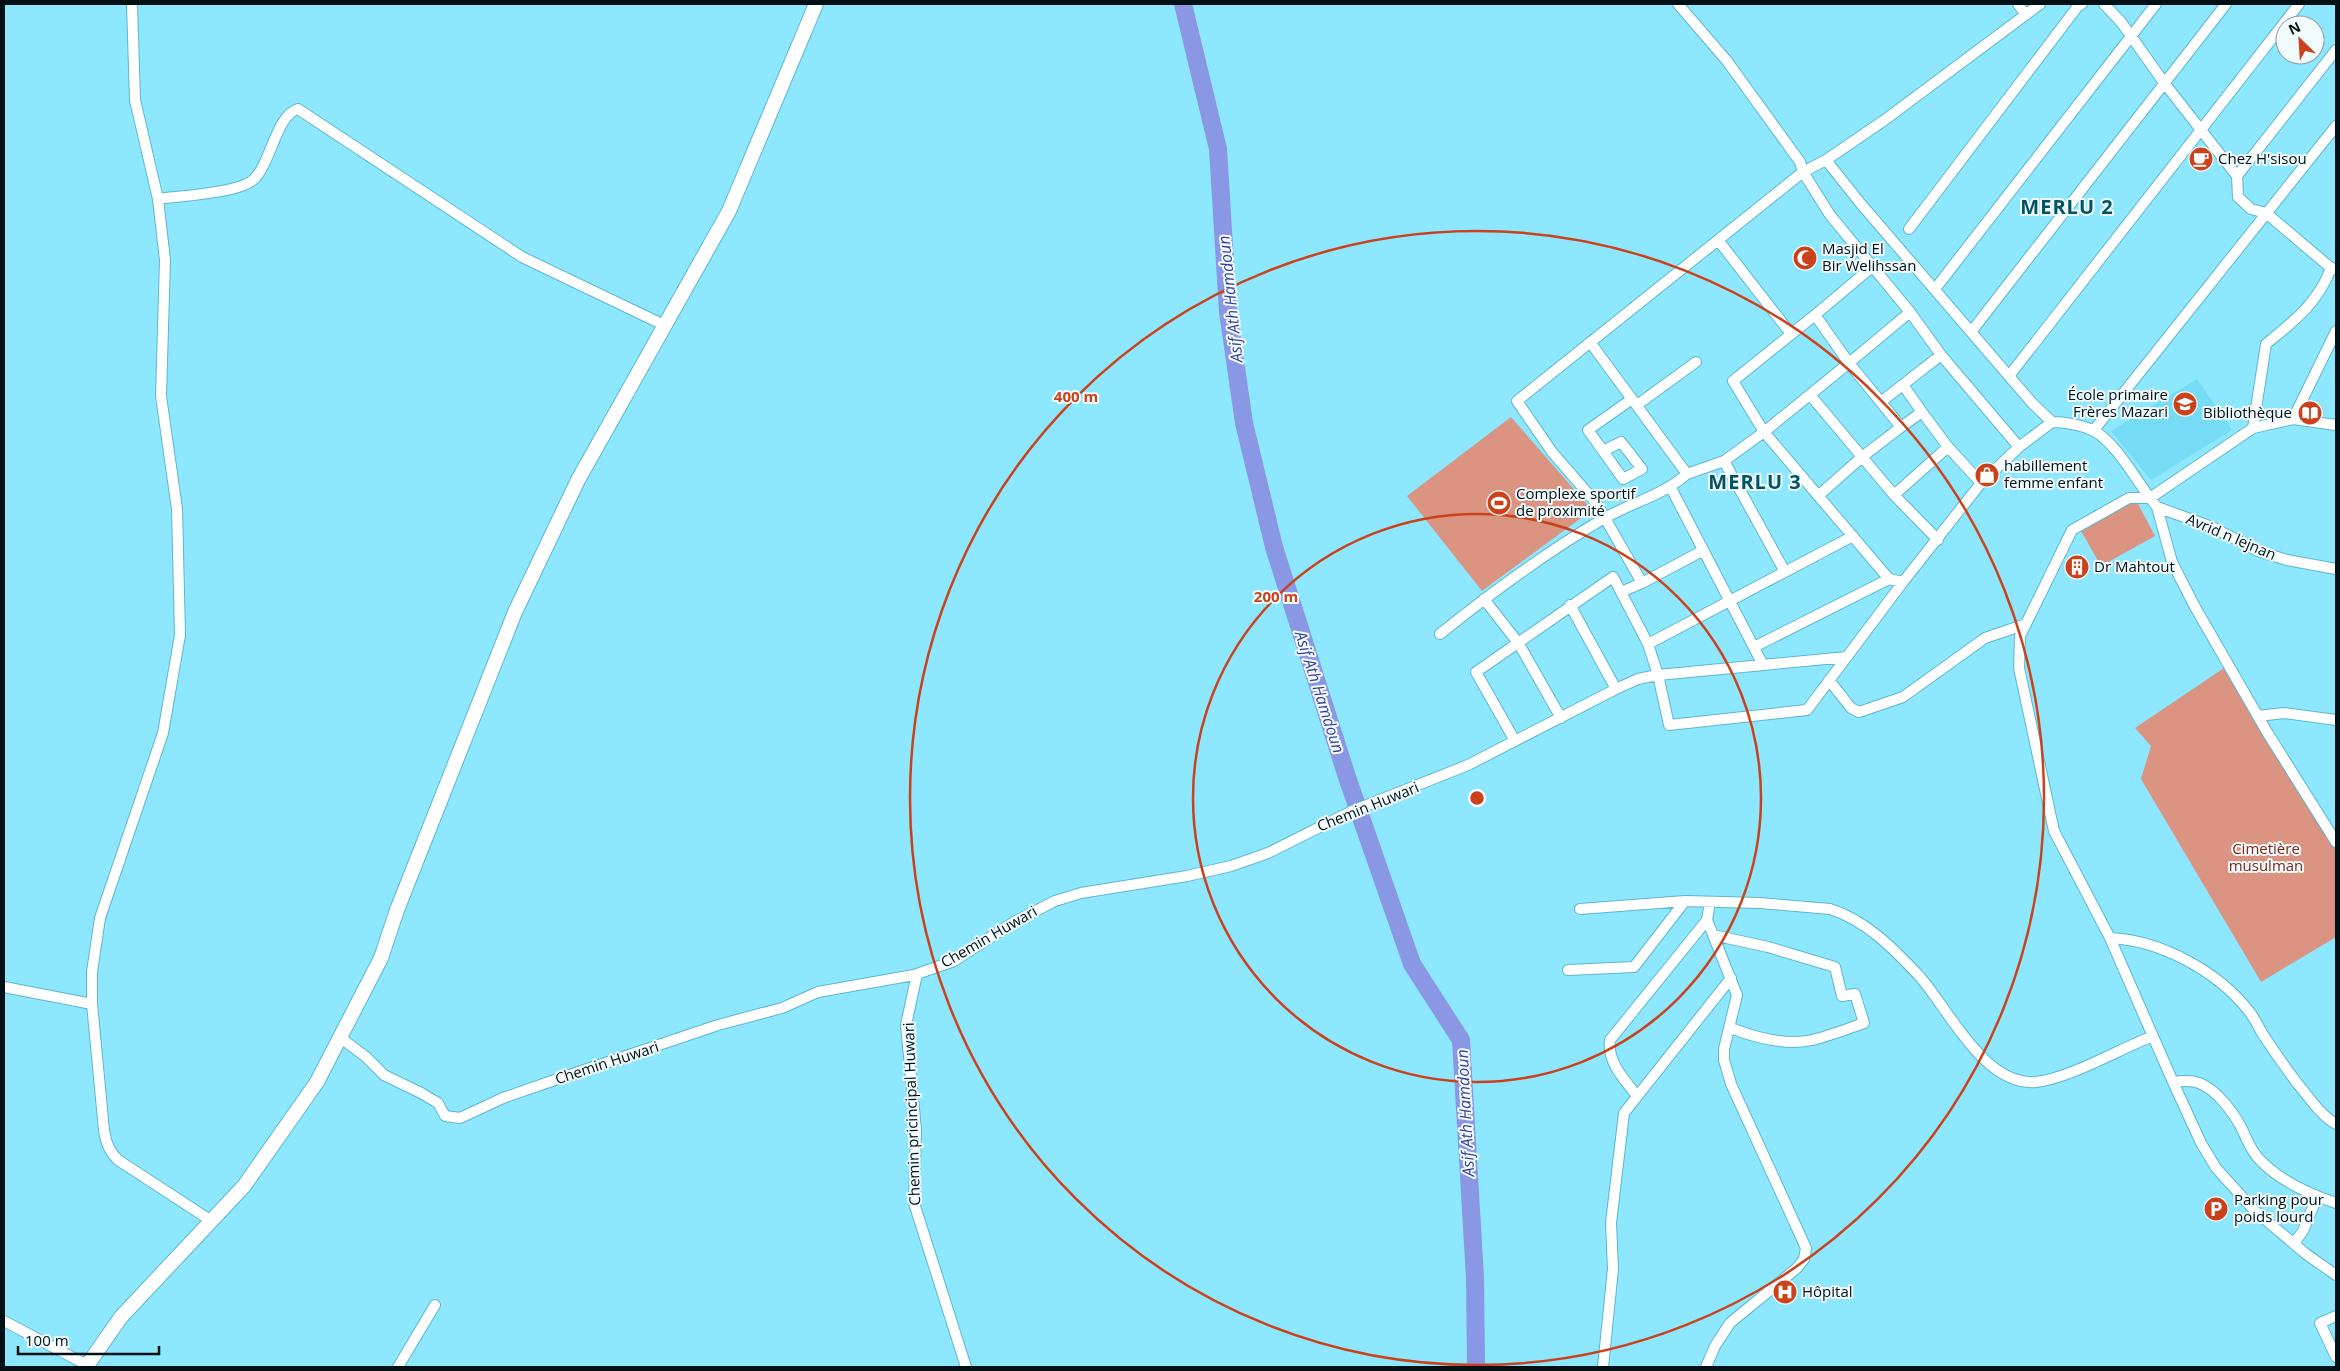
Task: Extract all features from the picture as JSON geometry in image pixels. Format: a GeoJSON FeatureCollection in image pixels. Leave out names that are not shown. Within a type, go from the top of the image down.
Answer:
{"type":"FeatureCollection","features":[{"type":"Feature","properties":{"kind":"street"},"geometry":{"type":"LineString","coordinates":[[132,4],[135,100],[158,199],[165,260],[161,396],[177,509],[180,635],[162,733],[100,918],[92,972],[92,1004],[104,1130],[110,1152],[118,1160],[210,1220]]}},
{"type":"Feature","properties":{"kind":"street"},"geometry":{"type":"LineString","coordinates":[[4,1321],[86,1366],[121,1317],[193,1241],[210,1220],[244,1186],[317,1082],[381,958],[491,670],[519,603],[578,480],[729,211],[816,4]]}},
{"type":"Feature","properties":{"kind":"street"},"geometry":{"type":"LineString","coordinates":[[1678,4],[1727,61],[1800,162],[1803,172],[1830,215],[1910,312],[1941,355],[2019,447]]}},
{"type":"Feature","properties":{"kind":"street"},"geometry":{"type":"LineString","coordinates":[[2018,4],[2026,15]]}},
{"type":"Feature","properties":{"kind":"street"},"geometry":{"type":"LineString","coordinates":[[1642,584],[1597,504],[1552,452],[1517,401],[1803,172],[1826,160],[2040,4]]}},
{"type":"Feature","properties":{"kind":"street"},"geometry":{"type":"LineString","coordinates":[[1909,229],[2078,6],[2082,4]]}},
{"type":"Feature","properties":{"kind":"street"},"geometry":{"type":"LineString","coordinates":[[2104,4],[2131,36],[2164,84],[2237,176],[2238,197],[2251,209],[2266,213],[2333,268],[2310,307],[2266,344],[2253,428]]}},
{"type":"Feature","properties":{"kind":"street"},"geometry":{"type":"LineString","coordinates":[[1935,289],[2156,4]]}},
{"type":"Feature","properties":{"kind":"street"},"geometry":{"type":"LineString","coordinates":[[1971,332],[2226,4]]}},
{"type":"Feature","properties":{"kind":"street"},"geometry":{"type":"LineString","coordinates":[[2009,376],[2299,4]]}},
{"type":"Feature","properties":{"kind":"street"},"geometry":{"type":"LineString","coordinates":[[2237,176],[2336,50]]}},
{"type":"Feature","properties":{"kind":"street"},"geometry":{"type":"LineString","coordinates":[[158,199],[240,187],[253,180],[262,167],[287,116],[298,109],[522,257],[666,326]]}},
{"type":"Feature","properties":{"kind":"street"},"geometry":{"type":"LineString","coordinates":[[2094,430],[2336,126]]}},
{"type":"Feature","properties":{"kind":"street"},"geometry":{"type":"LineString","coordinates":[[1826,160],[2033,404],[2052,422]]}},
{"type":"Feature","properties":{"kind":"street"},"geometry":{"type":"LineString","coordinates":[[1718,240],[1791,334]]}},
{"type":"Feature","properties":{"kind":"street"},"geometry":{"type":"LineString","coordinates":[[1872,267],[1733,382],[1764,432],[1818,496],[1889,578],[1903,582]]}},
{"type":"Feature","properties":{"kind":"street"},"geometry":{"type":"LineString","coordinates":[[1440,634],[1536,560],[1605,517],[1671,488],[1687,474],[1724,461],[1811,396],[1910,312]]}},
{"type":"Feature","properties":{"kind":"street"},"geometry":{"type":"LineString","coordinates":[[1815,315],[1849,363],[1882,401],[1901,427]]}},
{"type":"Feature","properties":{"kind":"street"},"geometry":{"type":"LineString","coordinates":[[2293,419],[2336,331]]}},
{"type":"Feature","properties":{"kind":"street"},"geometry":{"type":"LineString","coordinates":[[1590,342],[1687,474]]}},
{"type":"Feature","properties":{"kind":"street"},"geometry":{"type":"LineString","coordinates":[[1882,401],[1941,355]]}},
{"type":"Feature","properties":{"kind":"street"},"geometry":{"type":"LineString","coordinates":[[1603,451],[1588,430],[1696,362]]}},
{"type":"Feature","properties":{"kind":"street"},"geometry":{"type":"LineString","coordinates":[[1903,385],[1948,447],[1981,484]]}},
{"type":"Feature","properties":{"kind":"street"},"geometry":{"type":"LineString","coordinates":[[1811,396],[1894,495],[1938,540]]}},
{"type":"Feature","properties":{"kind":"street"},"geometry":{"type":"LineString","coordinates":[[1818,496],[1862,457],[1922,412]]}},
{"type":"Feature","properties":{"kind":"street"},"geometry":{"type":"LineString","coordinates":[[2336,425],[2293,419],[2253,428],[2150,498],[2129,498],[2072,530],[2020,636],[2019,668],[2054,831],[2110,938],[2172,1082],[2201,1143],[2216,1168],[2254,1210],[2294,1244],[2336,1275]]}},
{"type":"Feature","properties":{"kind":"street"},"geometry":{"type":"LineString","coordinates":[[1515,741],[1476,672],[1613,577],[1648,644],[1658,675],[1668,725],[1807,710],[1903,582],[1981,484],[2019,447],[2052,422],[2061,422],[2094,430],[2107,441],[2157,507],[2172,562],[2182,585],[2258,716],[2336,842]]}},
{"type":"Feature","properties":{"kind":"street"},"geometry":{"type":"LineString","coordinates":[[1894,495],[1948,447]]}},
{"type":"Feature","properties":{"kind":"street"},"geometry":{"type":"LineString","coordinates":[[1724,461],[1784,570]]}},
{"type":"Feature","properties":{"kind":"street"},"geometry":{"type":"LineString","coordinates":[[1671,488],[1702,552],[1730,600],[1763,665]]}},
{"type":"Feature","properties":{"kind":"street","name":"Avrid n lejnan"},"geometry":{"type":"LineString","coordinates":[[2157,507],[2212,527],[2258,550],[2287,560],[2336,569]]}},
{"type":"Feature","properties":{"kind":"street"},"geometry":{"type":"LineString","coordinates":[[1648,644],[1784,570],[1853,536]]}},
{"type":"Feature","properties":{"kind":"street"},"geometry":{"type":"LineString","coordinates":[[1621,592],[1642,584],[1702,552]]}},
{"type":"Feature","properties":{"kind":"street"},"geometry":{"type":"LineString","coordinates":[[1754,647],[1889,578]]}},
{"type":"Feature","properties":{"kind":"street"},"geometry":{"type":"LineString","coordinates":[[1484,599],[1519,644],[1561,718]]}},
{"type":"Feature","properties":{"kind":"street"},"geometry":{"type":"LineString","coordinates":[[1570,605],[1616,689]]}},
{"type":"Feature","properties":{"kind":"street"},"geometry":{"type":"LineString","coordinates":[[1830,680],[1851,708],[1859,712],[1903,696],[1985,638],[2026,624]]}},
{"type":"Feature","properties":{"kind":"street","name":"Chemin Huwari"},"geometry":{"type":"LineString","coordinates":[[341,1038],[366,1057],[384,1075],[421,1092],[438,1103],[445,1116],[460,1118],[503,1098],[718,1025],[782,1008],[818,992],[917,974],[954,961],[1014,922],[1055,901],[1081,893],[1187,876],[1232,866],[1268,854],[1352,811],[1468,765],[1638,679],[1658,675],[1847,657]]}},
{"type":"Feature","properties":{"kind":"street"},"geometry":{"type":"LineString","coordinates":[[2258,716],[2284,713],[2336,720]]}},
{"type":"Feature","properties":{"kind":"street"},"geometry":{"type":"LineString","coordinates":[[1580,909],[1685,901],[1830,909],[1856,919],[1894,950],[1920,977],[1980,1055],[2000,1074],[2017,1080],[2036,1082],[2053,1078],[2077,1070],[2153,1036]]}},
{"type":"Feature","properties":{"kind":"street"},"geometry":{"type":"LineString","coordinates":[[1568,970],[1634,967],[1685,901]]}},
{"type":"Feature","properties":{"kind":"street"},"geometry":{"type":"LineString","coordinates":[[1637,1096],[1618,1071],[1609,1049],[1610,1040],[1616,1030],[1707,920],[1710,902]]}},
{"type":"Feature","properties":{"kind":"street"},"geometry":{"type":"LineString","coordinates":[[1706,1367],[1715,1346],[1730,1323],[1797,1268],[1804,1259],[1806,1248],[1731,1084],[1724,1060],[1724,1049],[1731,1028],[1738,995],[1707,920]]}},
{"type":"Feature","properties":{"kind":"street"},"geometry":{"type":"LineString","coordinates":[[1713,935],[1768,947],[1835,967],[1842,996],[1855,994],[1864,1023],[1810,1041],[1775,1040],[1750,1035],[1731,1028]]}},
{"type":"Feature","properties":{"kind":"street"},"geometry":{"type":"LineString","coordinates":[[2110,938],[2136,940],[2156,946],[2175,954],[2214,979],[2248,1010],[2289,1072],[2318,1108],[2336,1124]]}},
{"type":"Feature","properties":{"kind":"street","name":"Chemin pricincipal Huwari"},"geometry":{"type":"LineString","coordinates":[[917,974],[906,1025],[916,1130],[914,1203],[966,1367]]}},
{"type":"Feature","properties":{"kind":"street"},"geometry":{"type":"LineString","coordinates":[[1603,1367],[1613,1269],[1611,1223],[1624,1113],[1731,978]]}},
{"type":"Feature","properties":{"kind":"street"},"geometry":{"type":"LineString","coordinates":[[4,987],[92,1004]]}},
{"type":"Feature","properties":{"kind":"street"},"geometry":{"type":"LineString","coordinates":[[2172,1082],[2198,1082],[2214,1092],[2240,1126],[2251,1151],[2261,1162],[2276,1175],[2317,1197],[2336,1203]]}},
{"type":"Feature","properties":{"kind":"street"},"geometry":{"type":"LineString","coordinates":[[2294,1244],[2303,1231],[2317,1197]]}},
{"type":"Feature","properties":{"kind":"street"},"geometry":{"type":"LineString","coordinates":[[398,1367],[435,1305]]}},
{"type":"Feature","properties":{"kind":"street"},"geometry":{"type":"LineString","coordinates":[[2336,1316],[2320,1323],[2336,1357]]}},
{"type":"Feature","properties":{"kind":"shaded area","name":"École primaire Frères Mazari"},"geometry":{"type":"Polygon","coordinates":[[[2197,379],[2232,430],[2151,480],[2111,431],[2197,379]]]}},
{"type":"Feature","properties":{"kind":"green space","name":"Complexe sportif de proximité"},"geometry":{"type":"Polygon","coordinates":[[[1511,417],[1592,510],[1482,591],[1407,496],[1511,417]]]}},
{"type":"Feature","properties":{"kind":"green space"},"geometry":{"type":"Polygon","coordinates":[[[2136,500],[2155,536],[2101,566],[2081,531],[2136,500]]]}},
{"type":"Feature","properties":{"kind":"green space","name":"Cimetière musulman"},"geometry":{"type":"Polygon","coordinates":[[[2224,668],[2336,841],[2336,937],[2261,982],[2141,779],[2151,746],[2135,728],[2224,668]]]}},
{"type":"Feature","properties":{"kind":"waterway","name":"Asif Ath Hamdoun"},"geometry":{"type":"LineString","coordinates":[[1183,4],[1218,149],[1228,312],[1244,423],[1274,547],[1347,777],[1412,964],[1461,1040],[1475,1278],[1476,1367]]}},
{"type":"Feature","properties":{"kind":"place","name":"Chez H'sisou"},"geometry":{"type":"Point","coordinates":[2201,159]}},
{"type":"Feature","properties":{"kind":"place","name":"Masjid El Bir Welihssan"},"geometry":{"type":"Point","coordinates":[1805,258]}},
{"type":"Feature","properties":{"kind":"place","name":"École primaire Frères Mazari"},"geometry":{"type":"Point","coordinates":[2185,404]}},
{"type":"Feature","properties":{"kind":"place","name":"Bibliothèque"},"geometry":{"type":"Point","coordinates":[2310,413]}},
{"type":"Feature","properties":{"kind":"place","name":"habillement femme enfant"},"geometry":{"type":"Point","coordinates":[1987,475]}},
{"type":"Feature","properties":{"kind":"place","name":"Complexe sportif de proximité"},"geometry":{"type":"Point","coordinates":[1499,503]}},
{"type":"Feature","properties":{"kind":"place","name":"Dr Mahtout"},"geometry":{"type":"Point","coordinates":[2077,567]}},
{"type":"Feature","properties":{"kind":"place","name":"Parking pour poids lourd"},"geometry":{"type":"Point","coordinates":[2216,1209]}},
{"type":"Feature","properties":{"kind":"place","name":"Hôpital"},"geometry":{"type":"Point","coordinates":[1785,1292]}},
{"type":"Feature","properties":{"kind":"district","name":"MERLU 2"},"geometry":{"type":"Point","coordinates":[2067,207]}},
{"type":"Feature","properties":{"kind":"district","name":"MERLU 3"},"geometry":{"type":"Point","coordinates":[1755,482]}}]}
